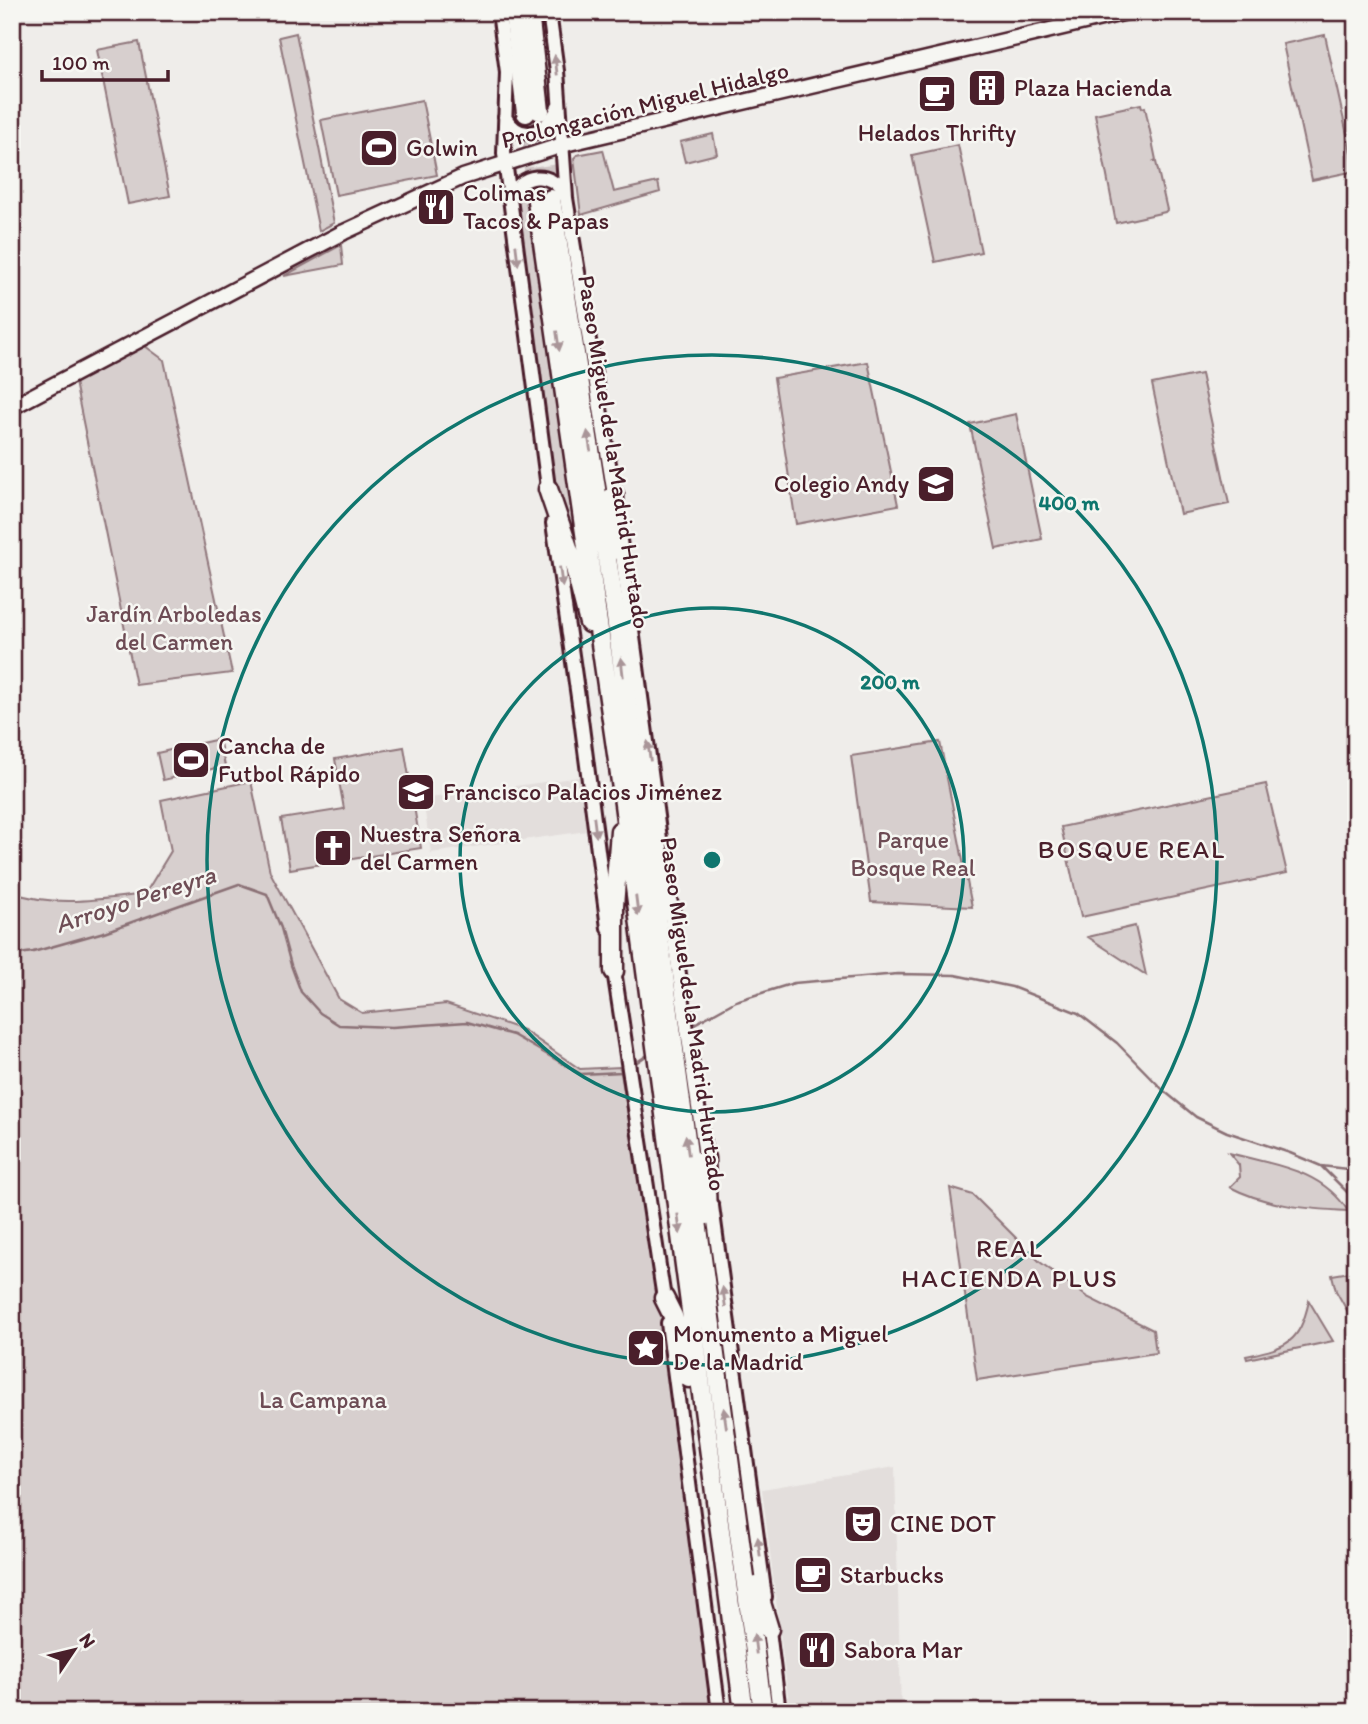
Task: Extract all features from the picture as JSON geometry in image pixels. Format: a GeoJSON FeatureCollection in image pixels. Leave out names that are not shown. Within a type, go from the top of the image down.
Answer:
{"type":"FeatureCollection","features":[{"type":"Feature","properties":{"kind":"highway"},"geometry":{"type":"LineString","coordinates":[[514,12],[533,112],[528,12]]}},
{"type":"Feature","properties":{"kind":"highway","name":"Paseo Miguel de la Madrid Hurtado"},"geometry":{"type":"LineString","coordinates":[[551,199],[615,610],[670,1026],[680,1042],[710,1306],[763,1712]]}},
{"type":"Feature","properties":{"kind":"highway","name":"Paseo Miguel de la Madrid Hurtado"},"geometry":{"type":"LineString","coordinates":[[551,199],[605,662],[744,1710]]}},
{"type":"Feature","properties":{"kind":"highway"},"geometry":{"type":"LineString","coordinates":[[548,489],[575,568],[593,641],[605,662]]}},
{"type":"Feature","properties":{"kind":"highway"},"geometry":{"type":"LineString","coordinates":[[614,495],[615,610]]}},
{"type":"Feature","properties":{"kind":"highway"},"geometry":{"type":"LineString","coordinates":[[614,971],[614,906],[622,789]]}},
{"type":"Feature","properties":{"kind":"highway"},"geometry":{"type":"LineString","coordinates":[[640,807],[670,911]]}},
{"type":"Feature","properties":{"kind":"highway"},"geometry":{"type":"LineString","coordinates":[[705,1158],[710,1306]]}},
{"type":"Feature","properties":{"kind":"highway"},"geometry":{"type":"LineString","coordinates":[[664,1298],[673,1316],[704,1418]]}},
{"type":"Feature","properties":{"kind":"highway"},"geometry":{"type":"LineString","coordinates":[[740,1529],[769,1629]]}},
{"type":"Feature","properties":{"kind":"main road","name":"Prolongación Miguel Hidalgo"},"geometry":{"type":"LineString","coordinates":[[12,407],[344,232],[463,177],[562,145],[1127,12]]}},
{"type":"Feature","properties":{"kind":"street"},"geometry":{"type":"LineString","coordinates":[[499,12],[507,72],[505,163],[509,202],[629,1080],[664,1298],[719,1712]]}},
{"type":"Feature","properties":{"kind":"street"},"geometry":{"type":"LineString","coordinates":[[549,12],[557,71],[562,145],[551,199],[614,495],[685,1013],[680,1042],[705,1158],[779,1712]]}},
{"type":"Feature","properties":{"kind":"street"},"geometry":{"type":"LineString","coordinates":[[505,117],[510,126],[520,132],[533,133],[544,128],[554,117],[559,104]]}},
{"type":"Feature","properties":{"kind":"street"},"geometry":{"type":"LineString","coordinates":[[509,202],[518,185],[529,178],[541,177],[552,180],[560,187],[551,199]]}},
{"type":"Feature","properties":{"kind":"shaded area"},"geometry":{"type":"Polygon","coordinates":[[[579,777],[587,831],[431,853],[423,799],[579,777]]]}},
{"type":"Feature","properties":{"kind":"shaded area"},"geometry":{"type":"Polygon","coordinates":[[[895,1467],[901,1712],[790,1712],[762,1489],[895,1467]]]}},
{"type":"Feature","properties":{"kind":"green space"},"geometry":{"type":"Polygon","coordinates":[[[296,33],[334,223],[319,231],[279,37],[296,33]]]}},
{"type":"Feature","properties":{"kind":"green space"},"geometry":{"type":"Polygon","coordinates":[[[1325,35],[1355,171],[1312,180],[1283,44],[1325,35]]]}},
{"type":"Feature","properties":{"kind":"green space"},"geometry":{"type":"Polygon","coordinates":[[[139,42],[170,196],[128,204],[97,50],[139,42]]]}},
{"type":"Feature","properties":{"kind":"green space","name":"Golwin"},"geometry":{"type":"Polygon","coordinates":[[[422,100],[437,175],[336,195],[321,120],[422,100]]]}},
{"type":"Feature","properties":{"kind":"green space"},"geometry":{"type":"Polygon","coordinates":[[[1141,104],[1142,108],[1145,107],[1156,160],[1154,161],[1167,210],[1116,223],[1095,114],[1141,104]]]}},
{"type":"Feature","properties":{"kind":"green space"},"geometry":{"type":"Polygon","coordinates":[[[713,134],[717,154],[685,162],[680,142],[713,134]]]}},
{"type":"Feature","properties":{"kind":"green space"},"geometry":{"type":"Polygon","coordinates":[[[958,145],[981,252],[935,262],[912,155],[958,145]]]}},
{"type":"Feature","properties":{"kind":"green space"},"geometry":{"type":"Polygon","coordinates":[[[603,150],[614,192],[658,182],[660,192],[581,215],[574,158],[603,150]]]}},
{"type":"Feature","properties":{"kind":"green space"},"geometry":{"type":"Polygon","coordinates":[[[526,188],[588,605],[553,493],[514,202],[521,190],[526,188]]]}},
{"type":"Feature","properties":{"kind":"green space"},"geometry":{"type":"Polygon","coordinates":[[[341,245],[343,265],[284,276],[341,245]]]}},
{"type":"Feature","properties":{"kind":"green space","name":"Jardín Arboledas del Carmen"},"geometry":{"type":"Polygon","coordinates":[[[145,346],[164,360],[232,673],[136,685],[75,382],[145,346]]]}},
{"type":"Feature","properties":{"kind":"green space"},"geometry":{"type":"Polygon","coordinates":[[[868,362],[898,505],[796,524],[774,378],[868,362]]]}},
{"type":"Feature","properties":{"kind":"green space"},"geometry":{"type":"Polygon","coordinates":[[[1201,374],[1229,504],[1180,514],[1152,384],[1201,374]]]}},
{"type":"Feature","properties":{"kind":"green space"},"geometry":{"type":"Polygon","coordinates":[[[1016,414],[1042,539],[996,549],[970,424],[1016,414]]]}},
{"type":"Feature","properties":{"kind":"green space","name":"Cancha de Futbol Rápido"},"geometry":{"type":"Polygon","coordinates":[[[219,739],[225,766],[163,780],[157,753],[219,739]]]}},
{"type":"Feature","properties":{"kind":"green space","name":"Parque Bosque Real"},"geometry":{"type":"Polygon","coordinates":[[[940,742],[972,907],[871,902],[851,756],[940,742]]]}},
{"type":"Feature","properties":{"kind":"green space"},"geometry":{"type":"Polygon","coordinates":[[[404,747],[421,848],[290,869],[281,819],[344,809],[335,759],[404,747]]]}},
{"type":"Feature","properties":{"kind":"green space","name":"La Campana"},"geometry":{"type":"Polygon","coordinates":[[[251,781],[270,872],[339,999],[362,1013],[446,1004],[523,1030],[580,1069],[620,1067],[663,1322],[712,1712],[12,1712],[12,892],[61,901],[145,894],[171,851],[161,800],[251,781]]]}},
{"type":"Feature","properties":{"kind":"green space"},"geometry":{"type":"Polygon","coordinates":[[[1266,784],[1287,873],[1081,917],[1061,827],[1266,784]]]}},
{"type":"Feature","properties":{"kind":"green space"},"geometry":{"type":"Polygon","coordinates":[[[1135,926],[1146,975],[1088,937],[1135,926]]]}},
{"type":"Feature","properties":{"kind":"green space"},"geometry":{"type":"Polygon","coordinates":[[[1229,1153],[1310,1177],[1337,1197],[1348,1211],[1303,1208],[1273,1202],[1230,1187],[1240,1177],[1239,1165],[1229,1153]]]}},
{"type":"Feature","properties":{"kind":"green space"},"geometry":{"type":"Polygon","coordinates":[[[950,1188],[973,1195],[1040,1262],[1087,1297],[1153,1330],[1156,1353],[977,1380],[950,1188]]]}},
{"type":"Feature","properties":{"kind":"green space"},"geometry":{"type":"Polygon","coordinates":[[[1356,1271],[1356,1319],[1353,1321],[1336,1291],[1332,1275],[1356,1271]]]}},
{"type":"Feature","properties":{"kind":"green space"},"geometry":{"type":"Polygon","coordinates":[[[1309,1301],[1333,1341],[1247,1359],[1246,1356],[1289,1342],[1301,1327],[1309,1301]]]}},
{"type":"Feature","properties":{"kind":"waterway","name":"Arroyo Pereyra"},"geometry":{"type":"LineString","coordinates":[[12,955],[33,952],[104,932],[239,884],[267,894],[301,992],[320,1013],[339,1025],[392,1027],[467,1022],[513,1035],[581,1074],[622,1072],[626,1069]]}},
{"type":"Feature","properties":{"kind":"waterway","name":"Arroyo Pereyra"},"geometry":{"type":"LineString","coordinates":[[689,1027],[736,1001],[794,983],[898,974],[955,975],[1012,987],[1078,1013],[1117,1043],[1164,1091],[1196,1117],[1227,1132],[1321,1166],[1356,1170]]}},
{"type":"Feature","properties":{"kind":"waterway","name":"Arroyo Pereyra"},"geometry":{"type":"LineString","coordinates":[[634,1064],[649,1054]]}},
{"type":"Feature","properties":{"kind":"waterway"},"geometry":{"type":"LineString","coordinates":[[1321,1166],[1351,1196],[1356,1205]]}},
{"type":"Feature","properties":{"kind":"tunnel"},"geometry":{"type":"LineString","coordinates":[[540,112],[551,199]]}},
{"type":"Feature","properties":{"kind":"tunnel"},"geometry":{"type":"LineString","coordinates":[[526,113],[537,201]]}},
{"type":"Feature","properties":{"kind":"place","name":"Plaza Hacienda"},"geometry":{"type":"Point","coordinates":[987,88]}},
{"type":"Feature","properties":{"kind":"place","name":"Helados Thrifty"},"geometry":{"type":"Point","coordinates":[937,94]}},
{"type":"Feature","properties":{"kind":"place","name":"Golwin"},"geometry":{"type":"Point","coordinates":[379,148]}},
{"type":"Feature","properties":{"kind":"place","name":"Colimas Tacos & Papas"},"geometry":{"type":"Point","coordinates":[436,207]}},
{"type":"Feature","properties":{"kind":"place","name":"Colegio Andy"},"geometry":{"type":"Point","coordinates":[936,484]}},
{"type":"Feature","properties":{"kind":"place","name":"Cancha de Futbol Rápido"},"geometry":{"type":"Point","coordinates":[191,760]}},
{"type":"Feature","properties":{"kind":"place","name":"Francisco Palacios Jiménez"},"geometry":{"type":"Point","coordinates":[416,792]}},
{"type":"Feature","properties":{"kind":"place","name":"Nuestra Señora del Carmen"},"geometry":{"type":"Point","coordinates":[333,848]}},
{"type":"Feature","properties":{"kind":"place","name":"Monumento a Miguel De la Madrid"},"geometry":{"type":"Point","coordinates":[646,1348]}},
{"type":"Feature","properties":{"kind":"place","name":"CINE DOT"},"geometry":{"type":"Point","coordinates":[863,1524]}},
{"type":"Feature","properties":{"kind":"place","name":"Starbucks"},"geometry":{"type":"Point","coordinates":[813,1575]}},
{"type":"Feature","properties":{"kind":"place","name":"Sabora Mar"},"geometry":{"type":"Point","coordinates":[817,1650]}},
{"type":"Feature","properties":{"kind":"district","name":"BOSQUE REAL"},"geometry":{"type":"Point","coordinates":[1132,849]}},
{"type":"Feature","properties":{"kind":"district","name":"REAL HACIENDA PLUS"},"geometry":{"type":"Point","coordinates":[1010,1263]}}]}
